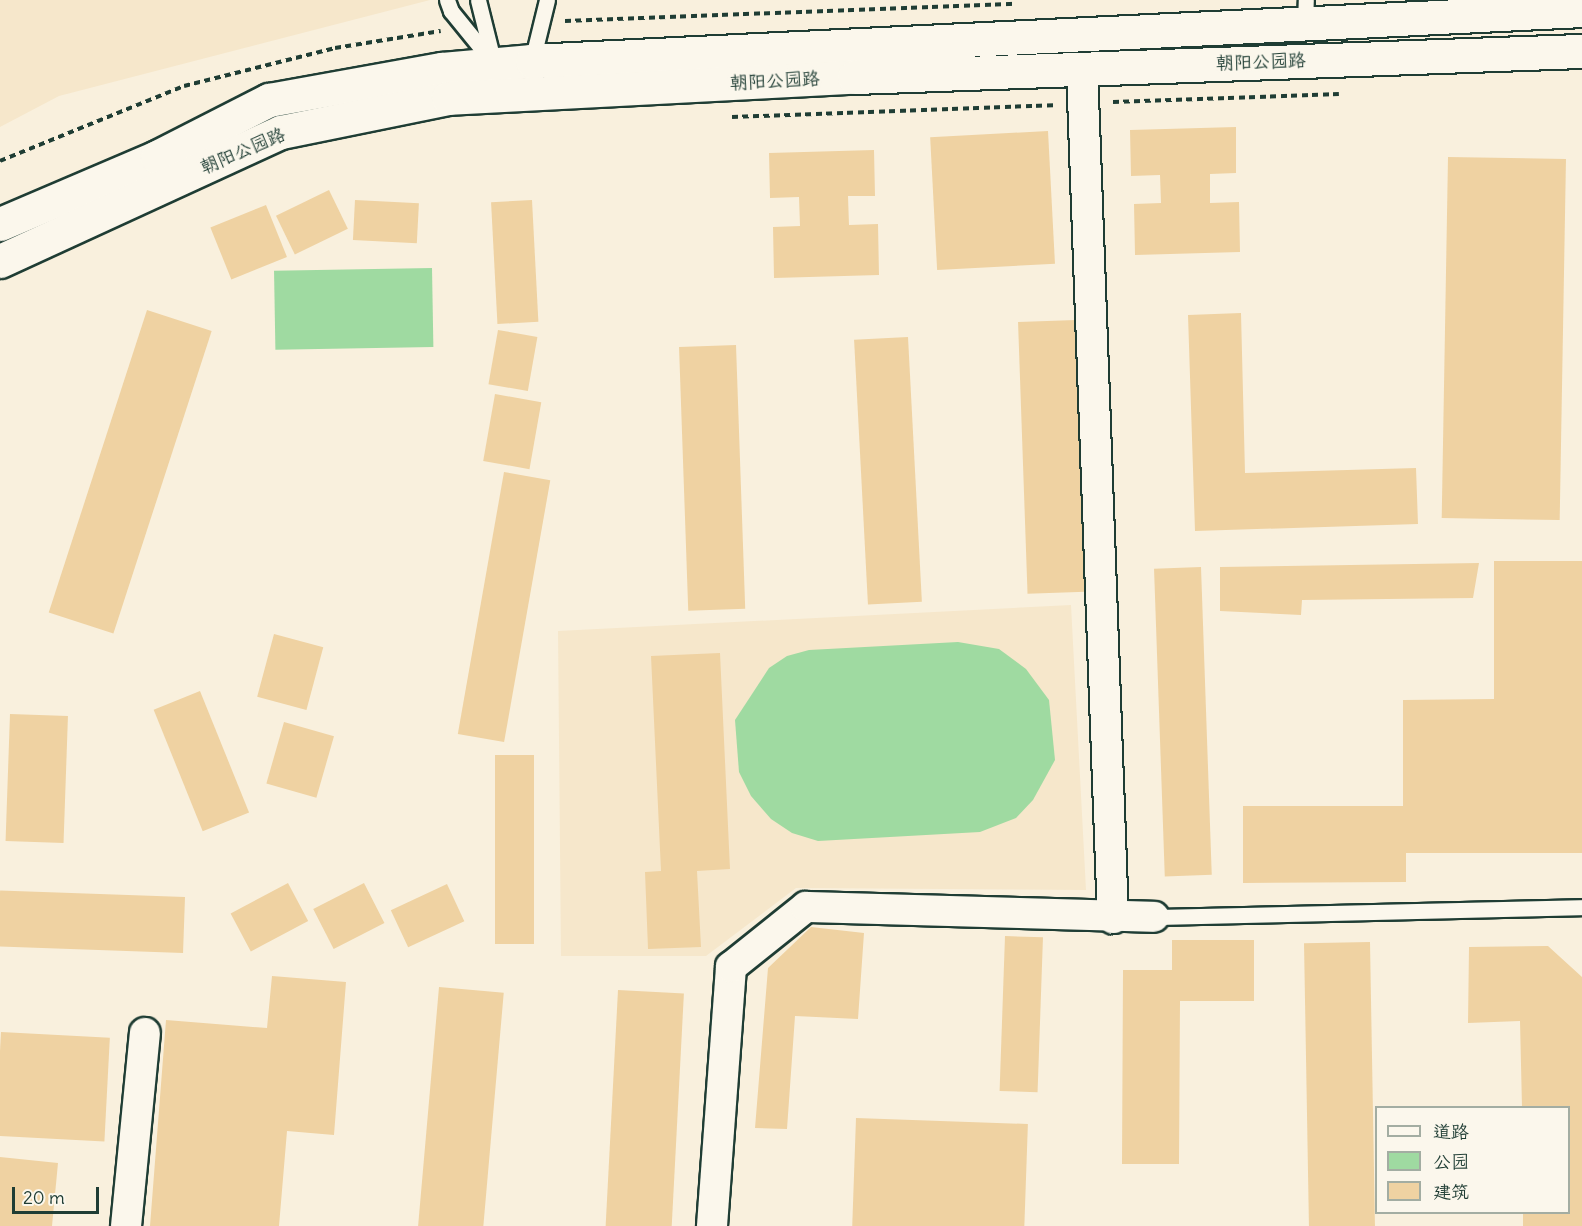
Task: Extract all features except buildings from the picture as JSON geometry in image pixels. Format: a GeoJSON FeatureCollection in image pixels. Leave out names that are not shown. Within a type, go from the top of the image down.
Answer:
{"type":"FeatureCollection","features":[{"type":"Feature","properties":{"kind":"main road","name":"朝阳公园路"},"geometry":{"type":"LineString","coordinates":[[0,224],[157,157],[269,100],[442,69],[532,61],[1306,11],[1582,10]]}},
{"type":"Feature","properties":{"kind":"main road","name":"朝阳公园路"},"geometry":{"type":"LineString","coordinates":[[0,261],[281,132],[448,98],[1082,69],[1582,51]]}},
{"type":"Feature","properties":{"kind":"street"},"geometry":{"type":"LineString","coordinates":[[1082,69],[1086,103],[1113,918]]}},
{"type":"Feature","properties":{"kind":"street"},"geometry":{"type":"LineString","coordinates":[[712,1226],[731,967],[806,907],[1113,918],[1154,917]]}},
{"type":"Feature","properties":{"kind":"street"},"geometry":{"type":"LineString","coordinates":[[126,1226],[145,1034]]}},
{"type":"Feature","properties":{"kind":"lane"},"geometry":{"type":"LineString","coordinates":[[447,0],[451,11],[494,64]]}},
{"type":"Feature","properties":{"kind":"lane"},"geometry":{"type":"LineString","coordinates":[[478,0],[494,64]]}},
{"type":"Feature","properties":{"kind":"lane"},"geometry":{"type":"LineString","coordinates":[[532,61],[547,0]]}},
{"type":"Feature","properties":{"kind":"lane"},"geometry":{"type":"LineString","coordinates":[[1154,917],[1582,908]]}},
{"type":"Feature","properties":{"kind":"path","name":"朝阳公园路"},"geometry":{"type":"LineString","coordinates":[[730,117],[1346,93]]}},
{"type":"Feature","properties":{"kind":"shaded area"},"geometry":{"type":"Polygon","coordinates":[[[0,0],[430,0],[59,96],[0,127],[0,0]]]}},
{"type":"Feature","properties":{"kind":"shaded area"},"geometry":{"type":"Polygon","coordinates":[[[1071,605],[1086,890],[796,888],[706,956],[561,956],[558,631],[1071,605]]]}},
{"type":"Feature","properties":{"kind":"green space"},"geometry":{"type":"Polygon","coordinates":[[[432,268],[433,347],[275,350],[274,271],[432,268]]]}},
{"type":"Feature","properties":{"kind":"green space"},"geometry":{"type":"Polygon","coordinates":[[[958,642],[999,649],[1026,669],[1049,700],[1055,760],[1033,800],[1016,818],[980,832],[818,841],[792,833],[771,819],[751,796],[739,772],[735,720],[769,668],[787,656],[809,650],[958,642]]]}}]}
